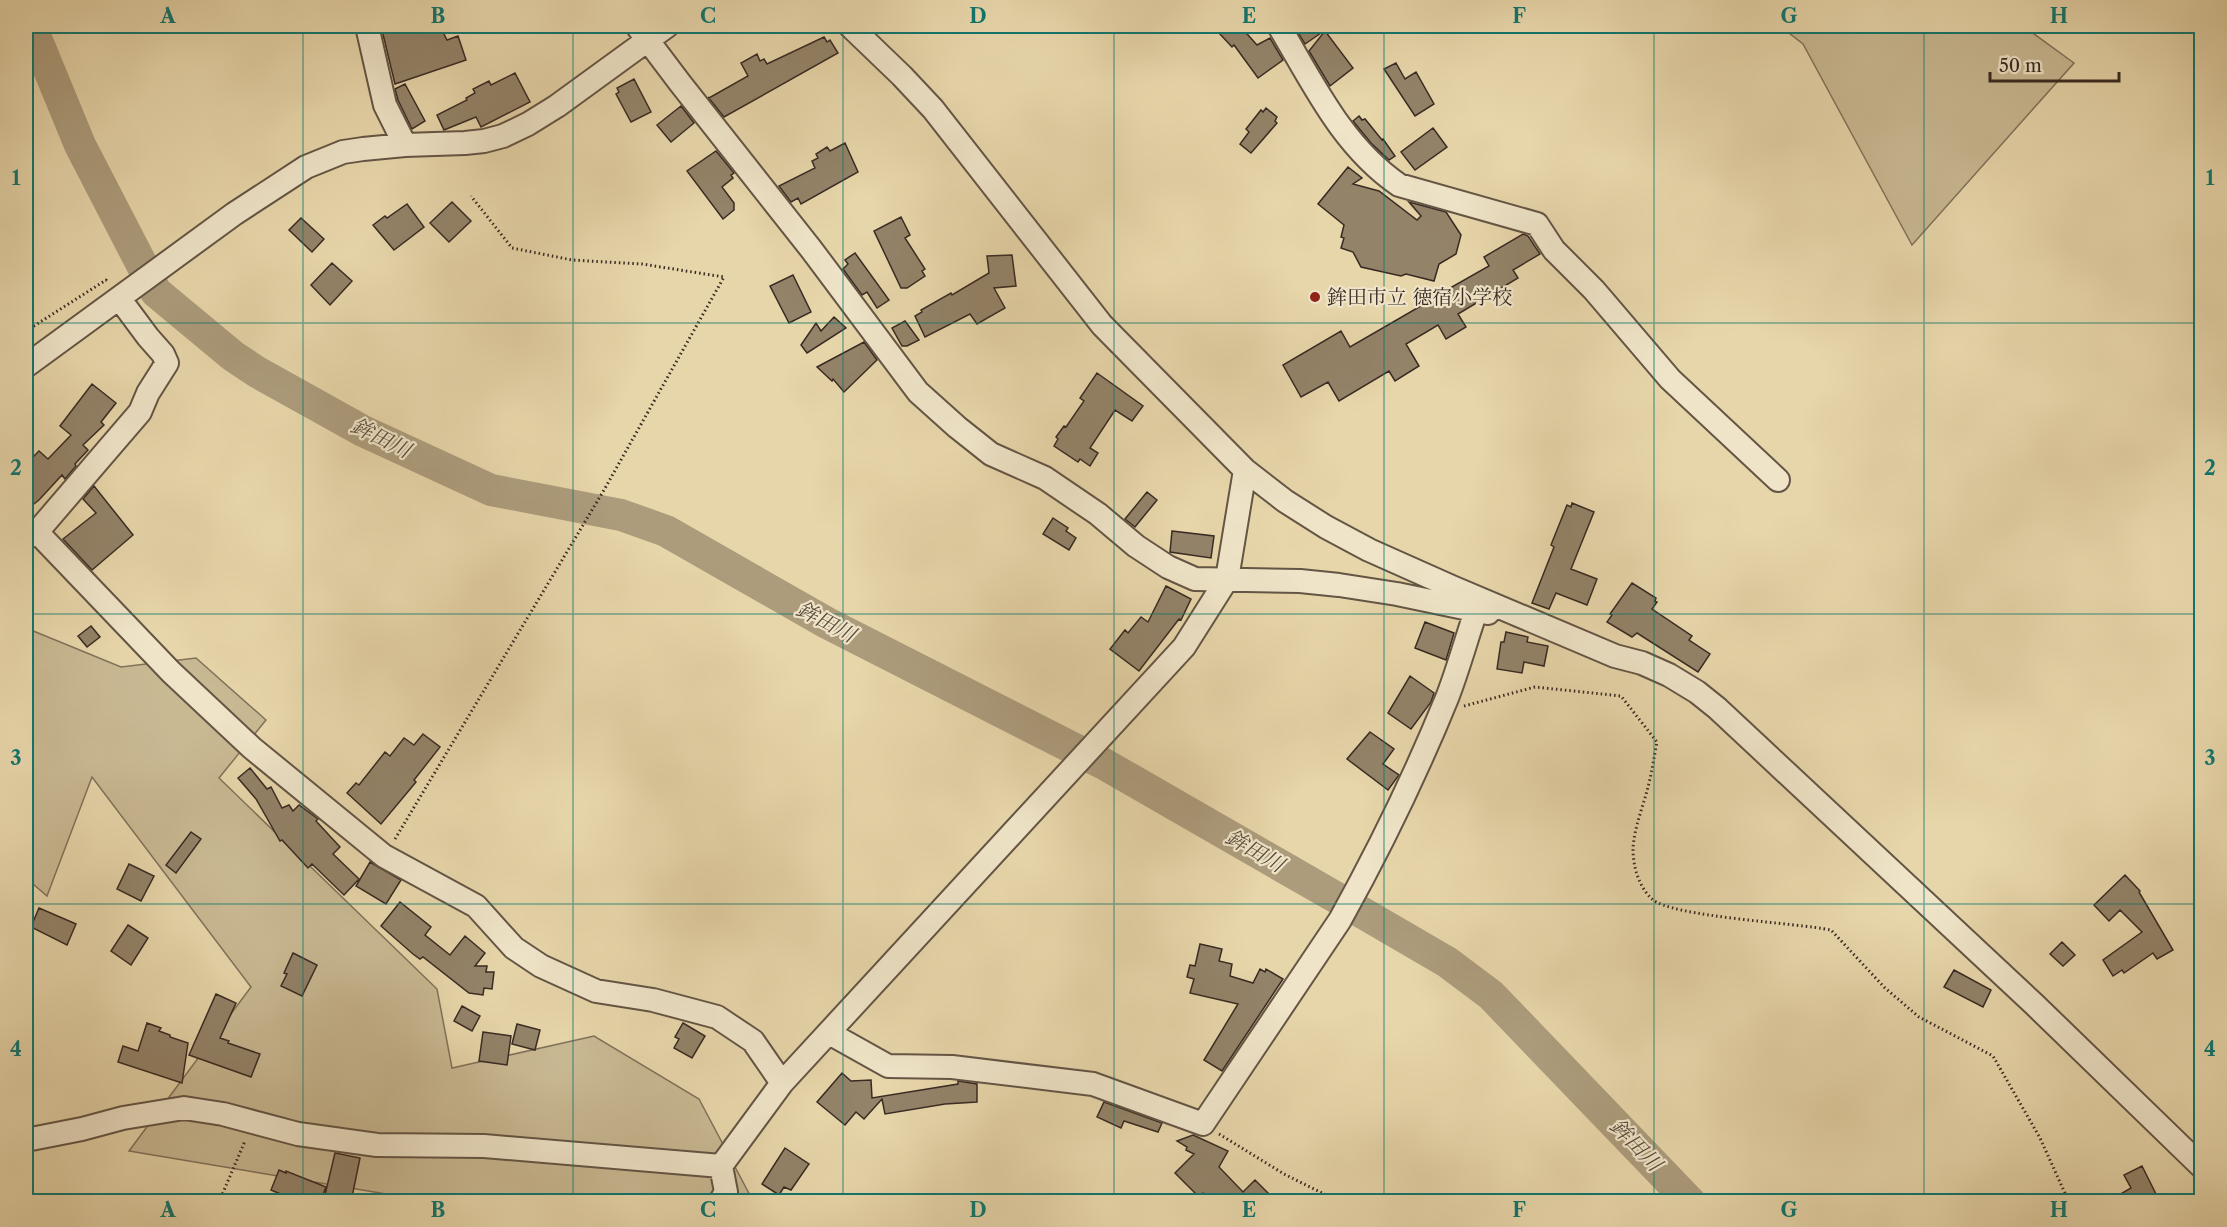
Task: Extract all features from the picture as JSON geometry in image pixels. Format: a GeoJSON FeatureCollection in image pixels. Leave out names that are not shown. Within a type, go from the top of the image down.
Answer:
{"type":"FeatureCollection","features":[{"type":"Feature","properties":{"kind":"street"},"geometry":{"type":"LineString","coordinates":[[367,26],[385,105],[405,145]]}},
{"type":"Feature","properties":{"kind":"street"},"geometry":{"type":"LineString","coordinates":[[26,366],[291,175],[343,152],[405,145],[465,143],[503,136],[557,106],[643,33],[667,26]]}},
{"type":"Feature","properties":{"kind":"street"},"geometry":{"type":"LineString","coordinates":[[850,26],[887,60],[933,109],[1102,325],[1245,470],[1285,501],[1326,528],[1441,583],[1615,656],[1669,675],[1710,703],[2027,997],[2202,1167]]}},
{"type":"Feature","properties":{"kind":"street"},"geometry":{"type":"LineString","coordinates":[[1279,26],[1337,124],[1381,173],[1399,185],[1536,224],[1554,250],[1594,290],[1670,379],[1778,480]]}},
{"type":"Feature","properties":{"kind":"street"},"geometry":{"type":"LineString","coordinates":[[643,33],[811,249],[918,392],[991,454],[1045,478],[1098,514],[1136,546],[1168,567],[1195,579],[1300,581],[1339,585],[1534,621]]}},
{"type":"Feature","properties":{"kind":"street"},"geometry":{"type":"LineString","coordinates":[[125,294],[148,338],[163,354],[166,363],[148,393],[140,412],[31,535],[252,748],[384,856],[476,906],[514,948],[541,966],[596,991],[653,1000],[717,1017],[753,1041],[782,1083]]}},
{"type":"Feature","properties":{"kind":"street"},"geometry":{"type":"LineString","coordinates":[[720,1202],[726,1192],[721,1166],[782,1083],[1184,647],[1227,579],[1245,470]]}},
{"type":"Feature","properties":{"kind":"street"},"geometry":{"type":"LineString","coordinates":[[829,1033],[888,1066],[952,1066],[1093,1084],[1203,1124],[1340,920],[1394,819],[1448,696],[1476,611]]}},
{"type":"Feature","properties":{"kind":"street"},"geometry":{"type":"LineString","coordinates":[[26,1140],[123,1118],[184,1108],[223,1114],[298,1134],[377,1145],[484,1146],[721,1166]]}},
{"type":"Feature","properties":{"kind":"path"},"geometry":{"type":"LineString","coordinates":[[384,856],[604,490],[724,277],[642,264],[572,260],[512,248],[471,196]]}},
{"type":"Feature","properties":{"kind":"path"},"geometry":{"type":"LineString","coordinates":[[26,331],[106,280],[125,294]]}},
{"type":"Feature","properties":{"kind":"path"},"geometry":{"type":"LineString","coordinates":[[1448,696],[1466,707],[1535,687],[1621,696],[1657,742],[1649,784],[1635,832],[1633,851],[1638,880],[1653,900],[1668,908],[1707,915],[1831,930],[1885,988],[1919,1017],[1993,1056],[2040,1138],[2070,1202]]}},
{"type":"Feature","properties":{"kind":"path"},"geometry":{"type":"LineString","coordinates":[[219,1202],[252,1122]]}},
{"type":"Feature","properties":{"kind":"path"},"geometry":{"type":"LineString","coordinates":[[1203,1124],[1284,1174],[1340,1202]]}},
{"type":"Feature","properties":{"kind":"shaded area"},"geometry":{"type":"Polygon","coordinates":[[[1780,26],[2023,26],[2074,63],[1912,245],[1803,44],[1780,26]]]}},
{"type":"Feature","properties":{"kind":"shaded area"},"geometry":{"type":"Polygon","coordinates":[[[26,628],[121,667],[196,658],[266,720],[219,778],[437,989],[452,1068],[594,1036],[699,1099],[753,1201],[402,1201],[398,1196],[129,1151],[251,987],[92,777],[47,896],[26,878],[26,628]]]}},
{"type":"Feature","properties":{"kind":"building"},"geometry":{"type":"Polygon","coordinates":[[[381,26],[440,26],[447,40],[458,36],[466,60],[395,84],[381,26]]]}},
{"type":"Feature","properties":{"kind":"building"},"geometry":{"type":"Polygon","coordinates":[[[1230,26],[1240,26],[1257,45],[1270,38],[1283,60],[1258,78],[1234,45],[1232,47],[1220,34],[1230,26]]]}},
{"type":"Feature","properties":{"kind":"building"},"geometry":{"type":"Polygon","coordinates":[[[1294,26],[1331,26],[1305,44],[1294,26]]]}},
{"type":"Feature","properties":{"kind":"building"},"geometry":{"type":"Polygon","coordinates":[[[1325,31],[1353,68],[1330,86],[1309,51],[1325,31]]]}},
{"type":"Feature","properties":{"kind":"building"},"geometry":{"type":"Polygon","coordinates":[[[824,37],[827,42],[830,40],[838,53],[724,117],[708,97],[748,76],[741,63],[757,54],[760,61],[764,59],[767,64],[824,37]]]}},
{"type":"Feature","properties":{"kind":"building"},"geometry":{"type":"Polygon","coordinates":[[[1396,63],[1405,79],[1416,72],[1434,104],[1415,116],[1384,69],[1396,63]]]}},
{"type":"Feature","properties":{"kind":"building"},"geometry":{"type":"Polygon","coordinates":[[[515,73],[530,102],[481,127],[476,117],[444,130],[437,115],[467,100],[466,98],[475,93],[473,89],[489,81],[491,85],[515,73]]]}},
{"type":"Feature","properties":{"kind":"building"},"geometry":{"type":"Polygon","coordinates":[[[634,79],[651,112],[631,122],[616,94],[619,92],[617,88],[634,79]]]}},
{"type":"Feature","properties":{"kind":"building"},"geometry":{"type":"Polygon","coordinates":[[[405,84],[425,121],[412,129],[395,89],[405,84]]]}},
{"type":"Feature","properties":{"kind":"building"},"geometry":{"type":"Polygon","coordinates":[[[681,106],[694,123],[671,142],[657,125],[681,106]]]}},
{"type":"Feature","properties":{"kind":"building"},"geometry":{"type":"Polygon","coordinates":[[[1266,108],[1277,117],[1275,121],[1277,123],[1251,153],[1240,144],[1249,132],[1246,129],[1261,110],[1263,112],[1266,108]]]}},
{"type":"Feature","properties":{"kind":"building"},"geometry":{"type":"Polygon","coordinates":[[[1359,116],[1362,120],[1365,119],[1383,139],[1395,156],[1389,160],[1371,143],[1353,121],[1359,116]]]}},
{"type":"Feature","properties":{"kind":"building"},"geometry":{"type":"Polygon","coordinates":[[[1433,128],[1447,147],[1415,170],[1401,152],[1433,128]]]}},
{"type":"Feature","properties":{"kind":"building"},"geometry":{"type":"Polygon","coordinates":[[[845,143],[858,172],[801,204],[798,198],[791,202],[779,186],[815,168],[812,161],[818,158],[816,154],[827,147],[830,151],[845,143]]]}},
{"type":"Feature","properties":{"kind":"building"},"geometry":{"type":"Polygon","coordinates":[[[716,151],[734,173],[731,175],[733,178],[722,187],[734,203],[734,210],[723,219],[687,171],[716,151]]]}},
{"type":"Feature","properties":{"kind":"building"},"geometry":{"type":"Polygon","coordinates":[[[1348,167],[1362,178],[1353,184],[1379,191],[1417,220],[1421,216],[1409,202],[1446,212],[1461,235],[1456,254],[1439,264],[1434,281],[1361,267],[1353,252],[1341,248],[1344,225],[1318,204],[1348,167]]]}},
{"type":"Feature","properties":{"kind":"building"},"geometry":{"type":"Polygon","coordinates":[[[452,202],[471,221],[449,242],[430,223],[452,202]]]}},
{"type":"Feature","properties":{"kind":"building"},"geometry":{"type":"Polygon","coordinates":[[[407,204],[424,227],[394,250],[373,225],[407,204]]]}},
{"type":"Feature","properties":{"kind":"building"},"geometry":{"type":"Polygon","coordinates":[[[901,217],[910,235],[905,238],[925,269],[922,271],[925,276],[907,288],[901,288],[874,231],[901,217]]]}},
{"type":"Feature","properties":{"kind":"building"},"geometry":{"type":"Polygon","coordinates":[[[301,218],[324,239],[312,252],[289,230],[301,218]]]}},
{"type":"Feature","properties":{"kind":"building"},"geometry":{"type":"Polygon","coordinates":[[[1523,234],[1528,236],[1540,254],[1513,270],[1518,278],[1458,314],[1466,327],[1446,339],[1438,325],[1406,344],[1419,366],[1395,381],[1389,371],[1339,401],[1328,382],[1301,397],[1283,365],[1341,331],[1350,347],[1426,303],[1423,299],[1443,287],[1445,291],[1489,266],[1484,257],[1523,234]]]}},
{"type":"Feature","properties":{"kind":"building"},"geometry":{"type":"Polygon","coordinates":[[[855,253],[889,300],[877,308],[867,292],[862,295],[843,269],[848,264],[845,260],[855,253]]]}},
{"type":"Feature","properties":{"kind":"building"},"geometry":{"type":"Polygon","coordinates":[[[1012,255],[1016,286],[994,288],[1005,308],[977,324],[970,314],[925,337],[915,316],[922,312],[921,310],[989,273],[987,256],[1012,255]]]}},
{"type":"Feature","properties":{"kind":"building"},"geometry":{"type":"Polygon","coordinates":[[[332,263],[352,281],[330,305],[311,285],[332,263]]]}},
{"type":"Feature","properties":{"kind":"building"},"geometry":{"type":"Polygon","coordinates":[[[793,275],[811,312],[789,323],[770,286],[793,275]]]}},
{"type":"Feature","properties":{"kind":"building"},"geometry":{"type":"Polygon","coordinates":[[[834,317],[846,328],[807,353],[801,345],[816,323],[821,331],[834,317]]]}},
{"type":"Feature","properties":{"kind":"building"},"geometry":{"type":"Polygon","coordinates":[[[905,321],[919,340],[902,346],[892,328],[905,321]]]}},
{"type":"Feature","properties":{"kind":"building"},"geometry":{"type":"Polygon","coordinates":[[[864,342],[877,360],[844,392],[833,379],[832,381],[817,367],[864,342]]]}},
{"type":"Feature","properties":{"kind":"building"},"geometry":{"type":"Polygon","coordinates":[[[1097,373],[1143,406],[1132,421],[1115,410],[1090,448],[1098,453],[1090,466],[1080,459],[1078,462],[1054,446],[1058,439],[1056,437],[1084,401],[1080,398],[1097,373]]]}},
{"type":"Feature","properties":{"kind":"building"},"geometry":{"type":"Polygon","coordinates":[[[92,384],[116,403],[101,422],[104,425],[83,445],[88,450],[75,464],[76,466],[65,479],[62,475],[39,500],[26,510],[26,464],[39,451],[48,459],[71,435],[60,426],[92,384]]]}},
{"type":"Feature","properties":{"kind":"building"},"geometry":{"type":"Polygon","coordinates":[[[94,486],[133,535],[92,570],[63,539],[96,513],[83,499],[94,486]]]}},
{"type":"Feature","properties":{"kind":"building"},"geometry":{"type":"Polygon","coordinates":[[[1147,492],[1157,500],[1135,527],[1125,519],[1147,492]]]}},
{"type":"Feature","properties":{"kind":"building"},"geometry":{"type":"Polygon","coordinates":[[[1572,503],[1594,512],[1571,569],[1597,579],[1587,605],[1556,593],[1549,609],[1532,603],[1554,547],[1551,545],[1567,505],[1571,507],[1572,503]]]}},
{"type":"Feature","properties":{"kind":"building"},"geometry":{"type":"Polygon","coordinates":[[[1053,518],[1068,528],[1066,531],[1076,538],[1069,550],[1043,534],[1053,518]]]}},
{"type":"Feature","properties":{"kind":"building"},"geometry":{"type":"Polygon","coordinates":[[[1172,531],[1214,536],[1211,558],[1170,552],[1172,531]]]}},
{"type":"Feature","properties":{"kind":"building"},"geometry":{"type":"Polygon","coordinates":[[[1632,583],[1656,598],[1657,602],[1652,609],[1692,636],[1689,640],[1710,654],[1698,672],[1637,633],[1632,637],[1607,622],[1632,583]]]}},
{"type":"Feature","properties":{"kind":"building"},"geometry":{"type":"Polygon","coordinates":[[[1166,586],[1191,599],[1181,620],[1179,619],[1139,671],[1110,649],[1125,630],[1128,633],[1141,617],[1148,622],[1166,586]]]}},
{"type":"Feature","properties":{"kind":"building"},"geometry":{"type":"Polygon","coordinates":[[[1425,622],[1454,633],[1446,660],[1415,648],[1425,622]]]}},
{"type":"Feature","properties":{"kind":"building"},"geometry":{"type":"Polygon","coordinates":[[[91,626],[100,637],[87,647],[78,636],[91,626]]]}},
{"type":"Feature","properties":{"kind":"building"},"geometry":{"type":"Polygon","coordinates":[[[1506,632],[1528,637],[1527,642],[1548,646],[1544,666],[1524,662],[1522,673],[1497,669],[1501,642],[1504,642],[1506,632]]]}},
{"type":"Feature","properties":{"kind":"building"},"geometry":{"type":"Polygon","coordinates":[[[1410,676],[1434,693],[1431,702],[1411,729],[1388,713],[1410,676]]]}},
{"type":"Feature","properties":{"kind":"building"},"geometry":{"type":"Polygon","coordinates":[[[1370,732],[1394,749],[1383,764],[1399,775],[1388,790],[1347,759],[1370,732]]]}},
{"type":"Feature","properties":{"kind":"building"},"geometry":{"type":"Polygon","coordinates":[[[423,734],[440,747],[414,780],[416,782],[381,824],[347,793],[356,783],[359,785],[385,752],[390,756],[404,738],[414,745],[423,734]]]}},
{"type":"Feature","properties":{"kind":"building"},"geometry":{"type":"Polygon","coordinates":[[[250,768],[267,789],[271,787],[282,808],[289,805],[293,811],[299,805],[318,819],[316,821],[340,847],[333,854],[359,879],[344,895],[312,864],[308,868],[282,840],[280,841],[256,799],[238,778],[250,768]]]}},
{"type":"Feature","properties":{"kind":"building"},"geometry":{"type":"Polygon","coordinates":[[[191,832],[201,839],[176,873],[166,865],[191,832]]]}},
{"type":"Feature","properties":{"kind":"building"},"geometry":{"type":"Polygon","coordinates":[[[370,862],[401,880],[386,904],[356,886],[370,862]]]}},
{"type":"Feature","properties":{"kind":"building"},"geometry":{"type":"Polygon","coordinates":[[[129,864],[154,876],[141,901],[117,889],[129,864]]]}},
{"type":"Feature","properties":{"kind":"building"},"geometry":{"type":"Polygon","coordinates":[[[2125,875],[2140,891],[2173,950],[2157,959],[2153,953],[2124,973],[2122,970],[2113,976],[2103,960],[2142,932],[2120,910],[2109,921],[2094,905],[2125,875]]]}},
{"type":"Feature","properties":{"kind":"building"},"geometry":{"type":"Polygon","coordinates":[[[400,902],[431,927],[425,935],[450,955],[465,936],[485,953],[475,966],[487,966],[486,972],[494,972],[492,989],[484,988],[483,995],[469,993],[423,957],[420,959],[413,954],[381,926],[400,902]]]}},
{"type":"Feature","properties":{"kind":"building"},"geometry":{"type":"Polygon","coordinates":[[[39,908],[76,924],[67,945],[31,927],[39,908]]]}},
{"type":"Feature","properties":{"kind":"building"},"geometry":{"type":"Polygon","coordinates":[[[128,925],[148,938],[131,965],[111,951],[128,925]]]}},
{"type":"Feature","properties":{"kind":"building"},"geometry":{"type":"Polygon","coordinates":[[[2062,942],[2075,955],[2063,966],[2050,954],[2062,942]]]}},
{"type":"Feature","properties":{"kind":"building"},"geometry":{"type":"Polygon","coordinates":[[[1200,944],[1222,949],[1219,961],[1232,964],[1230,976],[1253,983],[1260,969],[1265,972],[1266,969],[1283,979],[1222,1071],[1204,1060],[1238,1004],[1190,993],[1194,979],[1187,977],[1190,965],[1195,966],[1200,944]]]}},
{"type":"Feature","properties":{"kind":"building"},"geometry":{"type":"Polygon","coordinates":[[[293,953],[317,965],[302,996],[281,986],[293,953]]]}},
{"type":"Feature","properties":{"kind":"building"},"geometry":{"type":"Polygon","coordinates":[[[1954,970],[1991,990],[1983,1007],[1944,987],[1954,970]]]}},
{"type":"Feature","properties":{"kind":"building"},"geometry":{"type":"Polygon","coordinates":[[[216,994],[236,1003],[220,1038],[260,1054],[251,1077],[189,1055],[216,994]]]}},
{"type":"Feature","properties":{"kind":"building"},"geometry":{"type":"Polygon","coordinates":[[[462,1006],[480,1016],[472,1031],[454,1021],[462,1006]]]}},
{"type":"Feature","properties":{"kind":"building"},"geometry":{"type":"Polygon","coordinates":[[[147,1023],[161,1028],[159,1031],[170,1037],[188,1043],[182,1083],[118,1062],[123,1046],[138,1051],[147,1023]]]}},
{"type":"Feature","properties":{"kind":"building"},"geometry":{"type":"Polygon","coordinates":[[[683,1023],[705,1036],[692,1058],[674,1048],[679,1039],[675,1037],[683,1023]]]}},
{"type":"Feature","properties":{"kind":"building"},"geometry":{"type":"Polygon","coordinates":[[[517,1024],[540,1030],[535,1050],[512,1044],[517,1024]]]}},
{"type":"Feature","properties":{"kind":"building"},"geometry":{"type":"Polygon","coordinates":[[[483,1032],[511,1036],[507,1065],[479,1061],[483,1032]]]}},
{"type":"Feature","properties":{"kind":"building"},"geometry":{"type":"Polygon","coordinates":[[[842,1073],[851,1081],[871,1080],[872,1098],[958,1084],[958,1081],[977,1084],[977,1102],[945,1104],[885,1114],[882,1099],[864,1119],[856,1112],[845,1125],[817,1102],[842,1073]]]}},
{"type":"Feature","properties":{"kind":"building"},"geometry":{"type":"Polygon","coordinates":[[[1104,1102],[1162,1123],[1158,1132],[1124,1121],[1121,1128],[1097,1117],[1104,1102]]]}},
{"type":"Feature","properties":{"kind":"building"},"geometry":{"type":"Polygon","coordinates":[[[1193,1135],[1228,1151],[1219,1167],[1243,1192],[1255,1180],[1270,1195],[1263,1202],[1211,1202],[1203,1193],[1199,1197],[1175,1173],[1194,1154],[1177,1141],[1193,1135]]]}},
{"type":"Feature","properties":{"kind":"building"},"geometry":{"type":"Polygon","coordinates":[[[785,1148],[809,1164],[791,1190],[784,1187],[779,1195],[762,1184],[785,1148]]]}},
{"type":"Feature","properties":{"kind":"building"},"geometry":{"type":"Polygon","coordinates":[[[335,1153],[360,1158],[351,1202],[324,1199],[335,1153]]]}},
{"type":"Feature","properties":{"kind":"building"},"geometry":{"type":"Polygon","coordinates":[[[2142,1166],[2160,1202],[2107,1202],[2131,1188],[2124,1175],[2142,1166]]]}},
{"type":"Feature","properties":{"kind":"building"},"geometry":{"type":"Polygon","coordinates":[[[279,1170],[326,1187],[320,1202],[290,1202],[282,1199],[283,1195],[271,1190],[279,1170]]]}},
{"type":"Feature","properties":{"kind":"waterway","name":"鉾田川"},"geometry":{"type":"LineString","coordinates":[[31,26],[80,145],[156,292],[233,356],[257,372],[363,431],[491,490],[621,515],[666,531],[827,623],[1104,764],[1337,898],[1447,962],[1491,995],[1690,1202]]}},
{"type":"Feature","properties":{"kind":"place","name":"鉾田市立 徳宿小学校"},"geometry":{"type":"Point","coordinates":[1315,297]}}]}
